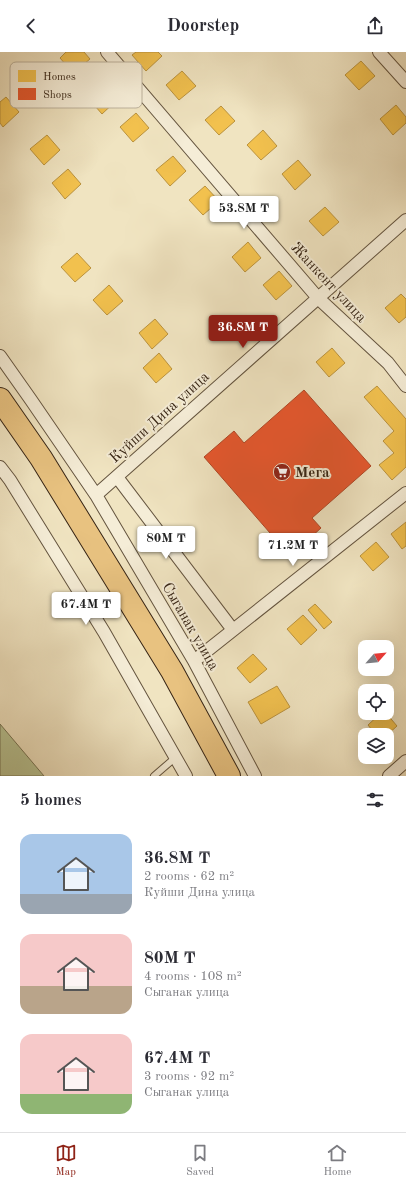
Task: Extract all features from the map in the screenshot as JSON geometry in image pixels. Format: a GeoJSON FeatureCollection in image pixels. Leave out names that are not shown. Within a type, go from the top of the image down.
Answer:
{"type":"FeatureCollection","features":[{"type":"Feature","properties":{"kind":"highway"},"geometry":{"type":"LineString","coordinates":[[0,399],[41,458],[172,671],[229,776]]}},
{"type":"Feature","properties":{"kind":"highway"},"geometry":{"type":"LineString","coordinates":[[0,425],[28,466],[159,678],[212,776]]}},
{"type":"Feature","properties":{"kind":"street","name":"Жанкент улица"},"geometry":{"type":"LineString","coordinates":[[107,52],[116,62]]}},
{"type":"Feature","properties":{"kind":"street"},"geometry":{"type":"LineString","coordinates":[[379,52],[406,82]]}},
{"type":"Feature","properties":{"kind":"street","name":"Жанкент улица"},"geometry":{"type":"LineString","coordinates":[[142,93],[318,298],[388,363],[406,386]]}},
{"type":"Feature","properties":{"kind":"street","name":"Куйши Дина улица"},"geometry":{"type":"LineString","coordinates":[[96,496],[406,220]]}},
{"type":"Feature","properties":{"kind":"street","name":"Сыганак улица"},"geometry":{"type":"LineString","coordinates":[[0,356],[96,496],[194,661],[255,776]]}},
{"type":"Feature","properties":{"kind":"street"},"geometry":{"type":"LineString","coordinates":[[0,467],[10,480],[104,632],[186,776]]}},
{"type":"Feature","properties":{"kind":"street"},"geometry":{"type":"LineString","coordinates":[[117,476],[233,630]]}},
{"type":"Feature","properties":{"kind":"street"},"geometry":{"type":"LineString","coordinates":[[194,661],[406,493]]}},
{"type":"Feature","properties":{"kind":"street"},"geometry":{"type":"LineString","coordinates":[[389,776],[406,761]]}},
{"type":"Feature","properties":{"kind":"lane"},"geometry":{"type":"LineString","coordinates":[[154,776],[176,757]]}},
{"type":"Feature","properties":{"kind":"green space"},"geometry":{"type":"Polygon","coordinates":[[[0,724],[44,776],[0,776],[0,724]]]}},
{"type":"Feature","properties":{"kind":"building: Homes"},"geometry":{"type":"Polygon","coordinates":[[[66,52],[84,52],[90,59],[86,62],[63,62],[60,58],[66,52]]]}},
{"type":"Feature","properties":{"kind":"building: Homes"},"geometry":{"type":"Polygon","coordinates":[[[136,52],[158,52],[162,56],[146,71],[142,66],[142,62],[138,62],[132,55],[136,52]]]}},
{"type":"Feature","properties":{"kind":"building: Homes"},"geometry":{"type":"Polygon","coordinates":[[[361,61],[375,76],[359,90],[345,75],[361,61]]]}},
{"type":"Feature","properties":{"kind":"building: Homes"},"geometry":{"type":"Polygon","coordinates":[[[182,71],[196,86],[179,100],[166,85],[182,71]]]}},
{"type":"Feature","properties":{"kind":"building: Homes"},"geometry":{"type":"Polygon","coordinates":[[[6,97],[10,102],[10,108],[16,108],[19,112],[3,127],[0,123],[0,102],[6,97]]]}},
{"type":"Feature","properties":{"kind":"building: Homes"},"geometry":{"type":"Polygon","coordinates":[[[396,105],[406,117],[406,123],[393,135],[380,119],[396,105]]]}},
{"type":"Feature","properties":{"kind":"building: Homes"},"geometry":{"type":"Polygon","coordinates":[[[221,106],[235,121],[219,135],[205,120],[221,106]]]}},
{"type":"Feature","properties":{"kind":"building: Homes"},"geometry":{"type":"Polygon","coordinates":[[[97,108],[108,108],[102,114],[97,108]]]}},
{"type":"Feature","properties":{"kind":"building: Homes"},"geometry":{"type":"Polygon","coordinates":[[[136,113],[149,128],[133,142],[120,127],[136,113]]]}},
{"type":"Feature","properties":{"kind":"building: Homes"},"geometry":{"type":"Polygon","coordinates":[[[263,130],[277,146],[261,160],[247,145],[263,130]]]}},
{"type":"Feature","properties":{"kind":"building: Homes"},"geometry":{"type":"Polygon","coordinates":[[[47,135],[60,150],[44,165],[30,149],[47,135]]]}},
{"type":"Feature","properties":{"kind":"building: Homes"},"geometry":{"type":"Polygon","coordinates":[[[173,156],[186,171],[170,186],[156,170],[173,156]]]}},
{"type":"Feature","properties":{"kind":"building: Homes"},"geometry":{"type":"Polygon","coordinates":[[[298,160],[311,175],[295,190],[282,174],[298,160]]]}},
{"type":"Feature","properties":{"kind":"building: Homes"},"geometry":{"type":"Polygon","coordinates":[[[68,169],[81,184],[65,199],[52,183],[68,169]]]}},
{"type":"Feature","properties":{"kind":"building: Homes"},"geometry":{"type":"Polygon","coordinates":[[[205,186],[219,201],[203,215],[189,200],[205,186]]]}},
{"type":"Feature","properties":{"kind":"building: Homes"},"geometry":{"type":"Polygon","coordinates":[[[325,207],[339,222],[323,236],[309,221],[325,207]]]}},
{"type":"Feature","properties":{"kind":"building: Homes"},"geometry":{"type":"Polygon","coordinates":[[[248,242],[261,258],[245,272],[232,257],[248,242]]]}},
{"type":"Feature","properties":{"kind":"building: Homes"},"geometry":{"type":"Polygon","coordinates":[[[77,253],[91,268],[75,282],[61,267],[77,253]]]}},
{"type":"Feature","properties":{"kind":"building: Homes"},"geometry":{"type":"Polygon","coordinates":[[[279,271],[292,286],[276,300],[263,285],[279,271]]]}},
{"type":"Feature","properties":{"kind":"building: Homes"},"geometry":{"type":"Polygon","coordinates":[[[109,285],[123,301],[107,315],[93,300],[109,285]]]}},
{"type":"Feature","properties":{"kind":"building: Homes"},"geometry":{"type":"Polygon","coordinates":[[[401,294],[406,299],[406,317],[399,323],[385,308],[401,294]]]}},
{"type":"Feature","properties":{"kind":"building: Homes"},"geometry":{"type":"Polygon","coordinates":[[[155,319],[168,334],[152,349],[139,333],[155,319]]]}},
{"type":"Feature","properties":{"kind":"building: Homes"},"geometry":{"type":"Polygon","coordinates":[[[332,348],[345,363],[329,377],[316,362],[332,348]]]}},
{"type":"Feature","properties":{"kind":"building: Homes"},"geometry":{"type":"Polygon","coordinates":[[[159,353],[172,369],[156,383],[143,368],[159,353]]]}},
{"type":"Feature","properties":{"kind":"building: Homes"},"geometry":{"type":"Polygon","coordinates":[[[377,386],[406,419],[406,467],[392,480],[379,465],[394,453],[383,441],[394,431],[364,397],[377,386]]]}},
{"type":"Feature","properties":{"kind":"building: Homes"},"geometry":{"type":"Polygon","coordinates":[[[406,522],[406,546],[402,549],[391,534],[406,522]]]}},
{"type":"Feature","properties":{"kind":"building: Homes"},"geometry":{"type":"Polygon","coordinates":[[[376,542],[389,557],[373,571],[360,556],[376,542]]]}},
{"type":"Feature","properties":{"kind":"building: Homes"},"geometry":{"type":"Polygon","coordinates":[[[315,604],[332,622],[324,629],[308,610],[315,604]]]}},
{"type":"Feature","properties":{"kind":"building: Homes"},"geometry":{"type":"Polygon","coordinates":[[[303,615],[317,630],[301,645],[287,629],[303,615]]]}},
{"type":"Feature","properties":{"kind":"building: Homes"},"geometry":{"type":"Polygon","coordinates":[[[253,654],[267,669],[250,683],[237,668],[253,654]]]}},
{"type":"Feature","properties":{"kind":"building: Homes"},"geometry":{"type":"Polygon","coordinates":[[[277,686],[290,707],[261,724],[248,702],[277,686]]]}},
{"type":"Feature","properties":{"kind":"building: Homes"},"geometry":{"type":"Polygon","coordinates":[[[373,720],[392,720],[397,726],[394,729],[370,728],[368,725],[373,720]]]}},
{"type":"Feature","properties":{"kind":"building: Shops"},"geometry":{"type":"Polygon","coordinates":[[[304,390],[371,466],[312,518],[321,528],[290,556],[204,457],[234,431],[244,443],[304,390]]]}},
{"type":"Feature","properties":{"kind":"place","name":"Мега"},"geometry":{"type":"Point","coordinates":[282,472]}}]}
